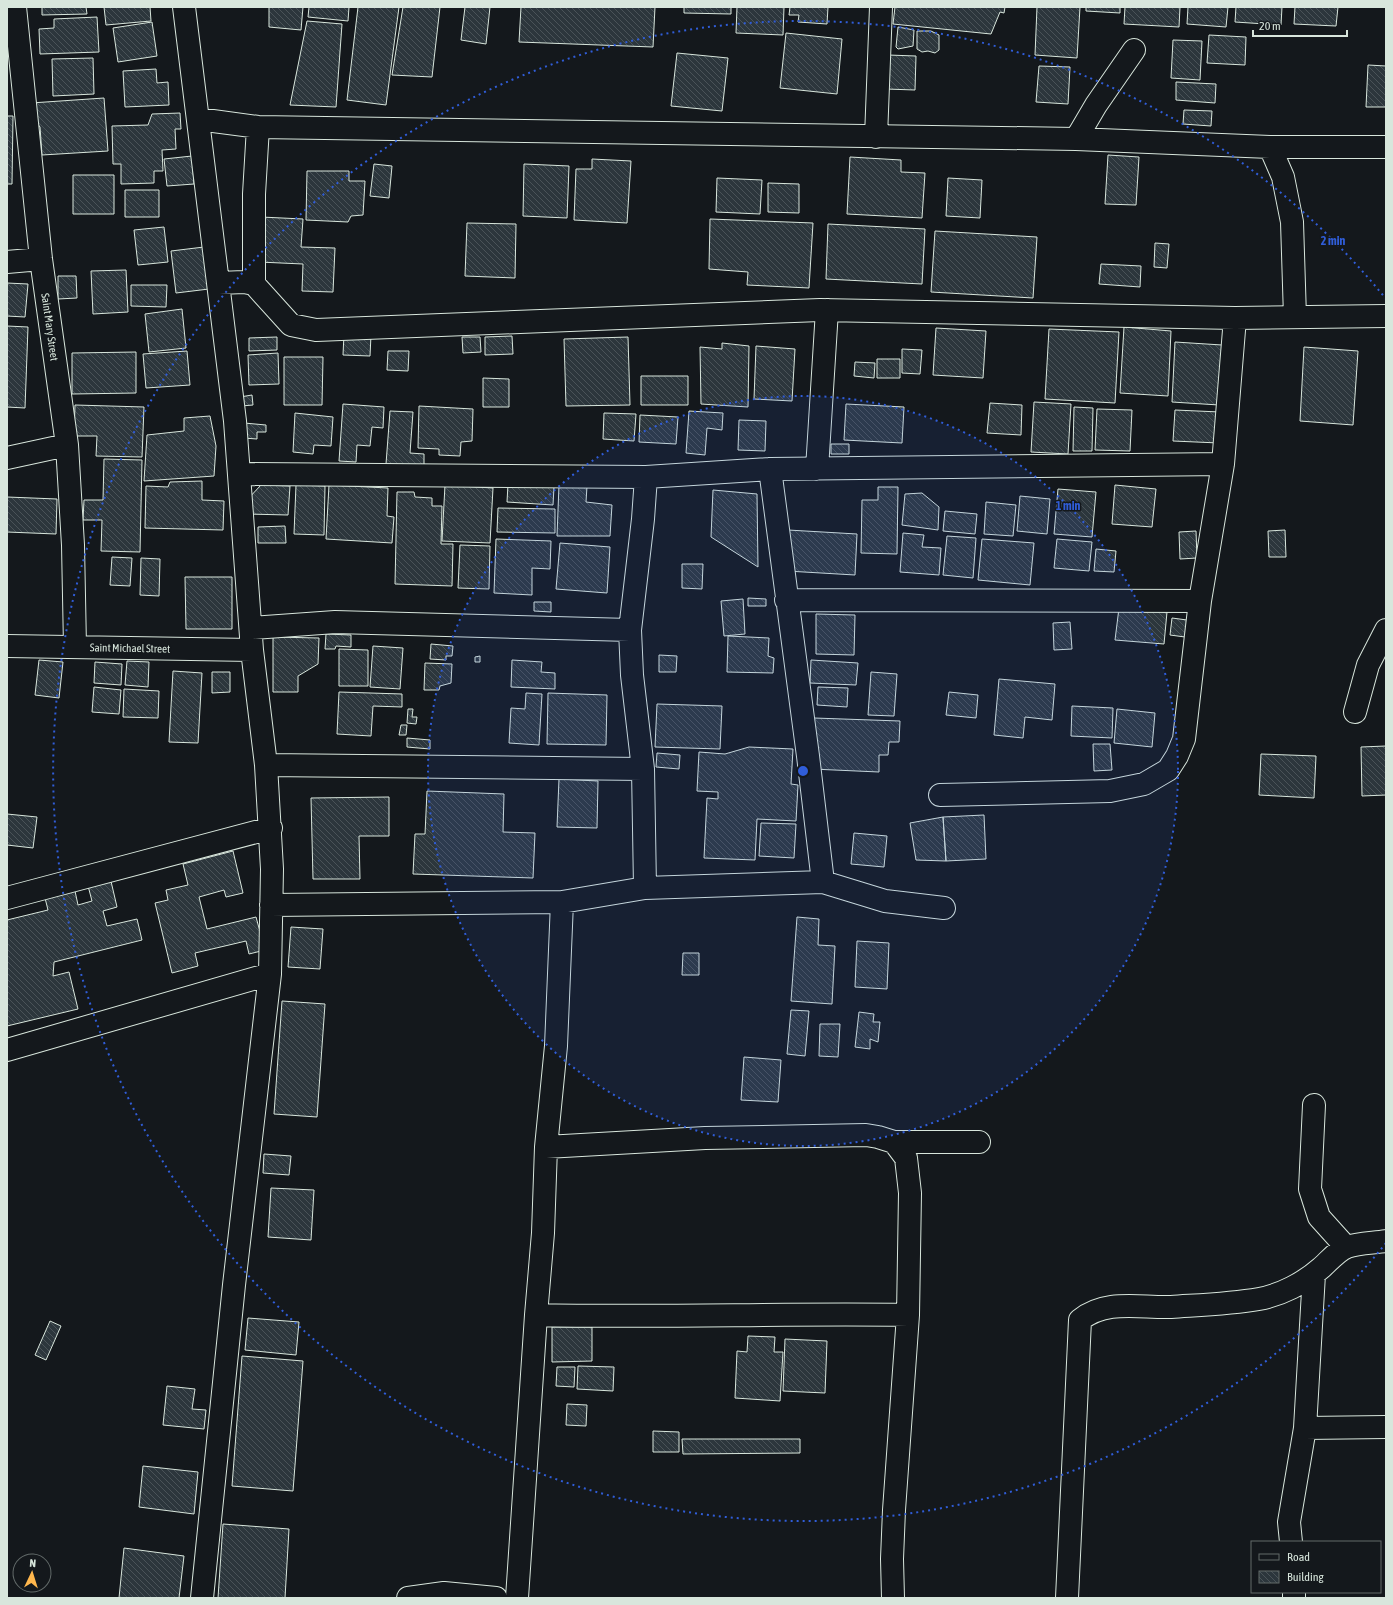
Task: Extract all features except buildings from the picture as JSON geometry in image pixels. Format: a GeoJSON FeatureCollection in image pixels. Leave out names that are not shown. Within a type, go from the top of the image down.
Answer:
{"type":"FeatureCollection","features":[{"type":"Feature","properties":{"kind":"street","name":"Saint Mary Street"},"geometry":{"type":"LineString","coordinates":[[15,7],[16,106],[41,259],[67,445],[73,545],[75,647]]}},
{"type":"Feature","properties":{"kind":"street"},"geometry":{"type":"LineString","coordinates":[[184,7],[219,283],[240,474],[252,628],[252,650],[266,765],[271,828],[270,974],[234,1285],[202,1598]]}},
{"type":"Feature","properties":{"kind":"street"},"geometry":{"type":"LineString","coordinates":[[876,137],[881,7]]}},
{"type":"Feature","properties":{"kind":"street"},"geometry":{"type":"LineString","coordinates":[[1076,139],[1096,105],[1134,50]]}},
{"type":"Feature","properties":{"kind":"street"},"geometry":{"type":"LineString","coordinates":[[198,119],[258,127],[1076,139],[1270,146],[1386,147]]}},
{"type":"Feature","properties":{"kind":"street"},"geometry":{"type":"LineString","coordinates":[[254,284],[254,194],[258,127]]}},
{"type":"Feature","properties":{"kind":"street"},"geometry":{"type":"LineString","coordinates":[[1270,146],[1283,177],[1292,222],[1295,317]]}},
{"type":"Feature","properties":{"kind":"street"},"geometry":{"type":"LineString","coordinates":[[7,262],[41,259]]}},
{"type":"Feature","properties":{"kind":"street"},"geometry":{"type":"LineString","coordinates":[[219,283],[244,282],[254,284],[292,325],[316,330],[827,310],[1235,318],[1386,316]]}},
{"type":"Feature","properties":{"kind":"street"},"geometry":{"type":"LineString","coordinates":[[817,469],[827,310]]}},
{"type":"Feature","properties":{"kind":"street"},"geometry":{"type":"LineString","coordinates":[[940,795],[1110,791],[1144,784],[1168,770],[1177,756],[1184,739],[1200,601],[1223,464],[1235,318]]}},
{"type":"Feature","properties":{"kind":"street"},"geometry":{"type":"LineString","coordinates":[[7,458],[67,445]]}},
{"type":"Feature","properties":{"kind":"street"},"geometry":{"type":"LineString","coordinates":[[240,474],[646,477],[770,470],[1223,464]]}},
{"type":"Feature","properties":{"kind":"street"},"geometry":{"type":"LineString","coordinates":[[770,470],[823,882]]}},
{"type":"Feature","properties":{"kind":"street"},"geometry":{"type":"LineString","coordinates":[[645,888],[643,769],[632,675],[630,630],[644,519],[646,477]]}},
{"type":"Feature","properties":{"kind":"street"},"geometry":{"type":"LineString","coordinates":[[786,600],[1200,601]]}},
{"type":"Feature","properties":{"kind":"street"},"geometry":{"type":"LineString","coordinates":[[252,628],[335,622],[630,630]]}},
{"type":"Feature","properties":{"kind":"street"},"geometry":{"type":"LineString","coordinates":[[1355,712],[1368,665],[1386,630]]}},
{"type":"Feature","properties":{"kind":"street","name":"Saint Michael Street"},"geometry":{"type":"LineString","coordinates":[[7,646],[252,650]]}},
{"type":"Feature","properties":{"kind":"street"},"geometry":{"type":"LineString","coordinates":[[266,765],[643,769]]}},
{"type":"Feature","properties":{"kind":"street"},"geometry":{"type":"LineString","coordinates":[[7,898],[271,828]]}},
{"type":"Feature","properties":{"kind":"street"},"geometry":{"type":"LineString","coordinates":[[271,905],[562,902],[645,888],[823,882],[884,901],[944,908]]}},
{"type":"Feature","properties":{"kind":"street"},"geometry":{"type":"LineString","coordinates":[[517,1598],[543,1233],[546,1147],[556,1046],[562,902]]}},
{"type":"Feature","properties":{"kind":"street"},"geometry":{"type":"LineString","coordinates":[[7,1050],[270,974]]}},
{"type":"Feature","properties":{"kind":"street"},"geometry":{"type":"LineString","coordinates":[[1314,1105],[1310,1189],[1319,1217],[1346,1247]]}},
{"type":"Feature","properties":{"kind":"street"},"geometry":{"type":"LineString","coordinates":[[546,1147],[705,1138],[858,1135],[878,1137],[894,1142],[980,1142]]}},
{"type":"Feature","properties":{"kind":"street"},"geometry":{"type":"LineString","coordinates":[[892,1598],[894,1517],[908,1315],[910,1194],[906,1158],[894,1142]]}},
{"type":"Feature","properties":{"kind":"street"},"geometry":{"type":"LineString","coordinates":[[1067,1598],[1080,1320],[1091,1311],[1109,1307],[1202,1305],[1260,1298],[1295,1286],[1314,1274],[1346,1247],[1386,1241]]}},
{"type":"Feature","properties":{"kind":"street"},"geometry":{"type":"LineString","coordinates":[[1290,1541],[1289,1522],[1305,1428],[1314,1274]]}},
{"type":"Feature","properties":{"kind":"street"},"geometry":{"type":"LineString","coordinates":[[536,1315],[612,1316],[800,1313],[908,1315]]}},
{"type":"Feature","properties":{"kind":"street"},"geometry":{"type":"LineString","coordinates":[[1305,1428],[1386,1427]]}},
{"type":"Feature","properties":{"kind":"street"},"geometry":{"type":"LineString","coordinates":[[408,1598],[444,1593],[496,1598]]}}]}
